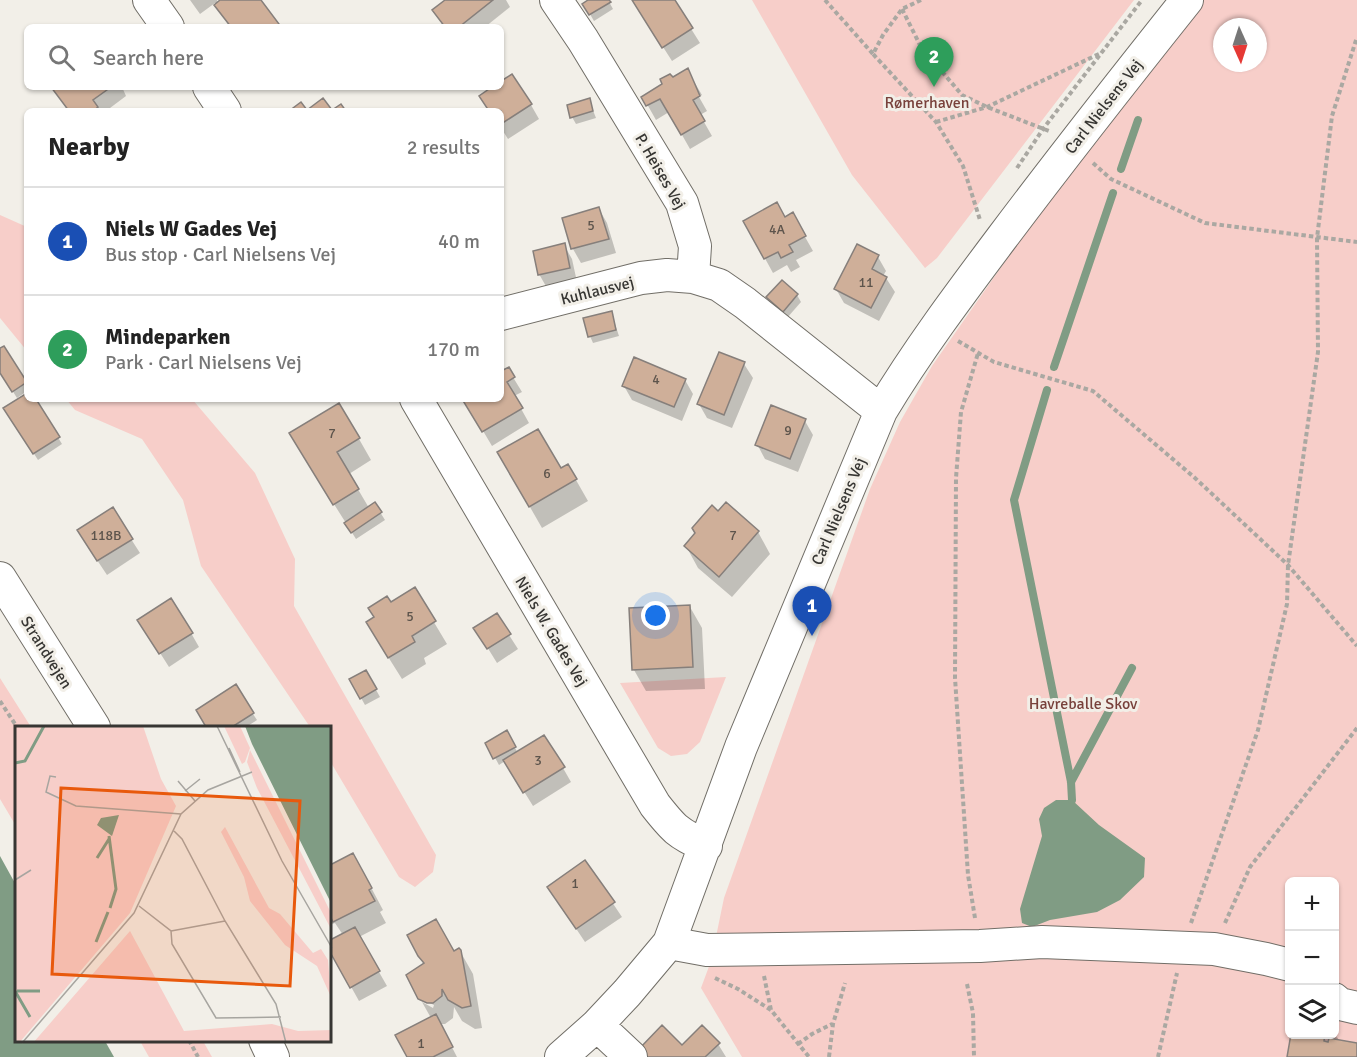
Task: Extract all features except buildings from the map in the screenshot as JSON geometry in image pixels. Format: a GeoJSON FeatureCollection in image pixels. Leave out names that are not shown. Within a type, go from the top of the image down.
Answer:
{"type":"FeatureCollection","features":[{"type":"Feature","properties":{"kind":"street"},"geometry":{"type":"LineString","coordinates":[[149,0],[166,24]]}},
{"type":"Feature","properties":{"kind":"street","name":"P. Heises Vej"},"geometry":{"type":"LineString","coordinates":[[556,0],[583,40],[682,203],[695,246],[693,277]]}},
{"type":"Feature","properties":{"kind":"street","name":"Carl Nielsens Vej"},"geometry":{"type":"LineString","coordinates":[[561,1057],[597,1025],[669,943],[772,669],[881,411],[935,327],[1073,144],[1187,0]]}},
{"type":"Feature","properties":{"kind":"street"},"geometry":{"type":"LineString","coordinates":[[211,90],[223,108]]}},
{"type":"Feature","properties":{"kind":"street","name":"Kuhlausvej"},"geometry":{"type":"LineString","coordinates":[[504,313],[641,278],[667,274],[693,277]]}},
{"type":"Feature","properties":{"kind":"street"},"geometry":{"type":"LineString","coordinates":[[693,277],[718,285],[745,303],[881,411]]}},
{"type":"Feature","properties":{"kind":"street","name":"Niels W. Gades Vej"},"geometry":{"type":"LineString","coordinates":[[418,402],[655,805],[683,836],[706,846]]}},
{"type":"Feature","properties":{"kind":"street","name":"Strandvejen"},"geometry":{"type":"LineString","coordinates":[[0,578],[93,726]]}},
{"type":"Feature","properties":{"kind":"street"},"geometry":{"type":"LineString","coordinates":[[669,943],[706,950],[980,946],[1042,942],[1214,949],[1285,964]]}},
{"type":"Feature","properties":{"kind":"street"},"geometry":{"type":"LineString","coordinates":[[1339,1003],[1357,1008]]}},
{"type":"Feature","properties":{"kind":"street"},"geometry":{"type":"LineString","coordinates":[[597,1025],[631,1057]]}},
{"type":"Feature","properties":{"kind":"street"},"geometry":{"type":"LineString","coordinates":[[266,1042],[273,1057]]}},
{"type":"Feature","properties":{"kind":"path"},"geometry":{"type":"LineString","coordinates":[[825,0],[936,122],[963,166],[981,222]]}},
{"type":"Feature","properties":{"kind":"path"},"geometry":{"type":"LineString","coordinates":[[873,54],[883,35],[902,9],[921,0]]}},
{"type":"Feature","properties":{"kind":"path"},"geometry":{"type":"LineString","coordinates":[[902,9],[921,47],[962,94],[987,107],[1061,135],[1111,179],[1205,224],[1357,242]]}},
{"type":"Feature","properties":{"kind":"path"},"geometry":{"type":"LineString","coordinates":[[1158,1057],[1182,948],[1258,730],[1287,604],[1288,565],[1318,352],[1317,238],[1332,116],[1357,37]]}},
{"type":"Feature","properties":{"kind":"path"},"geometry":{"type":"LineString","coordinates":[[936,122],[987,107],[1102,53]]}},
{"type":"Feature","properties":{"kind":"path"},"geometry":{"type":"LineString","coordinates":[[935,327],[994,362],[1093,392],[1195,478],[1288,565],[1357,646]]}},
{"type":"Feature","properties":{"kind":"path"},"geometry":{"type":"LineString","coordinates":[[978,352],[962,412],[957,467],[955,678],[968,875],[980,946]]}},
{"type":"Feature","properties":{"kind":"path"},"geometry":{"type":"LineString","coordinates":[[0,701],[16,726]]}},
{"type":"Feature","properties":{"kind":"path"},"geometry":{"type":"LineString","coordinates":[[1214,949],[1250,867],[1357,728]]}},
{"type":"Feature","properties":{"kind":"path"},"geometry":{"type":"LineString","coordinates":[[759,949],[771,1010]]}},
{"type":"Feature","properties":{"kind":"path"},"geometry":{"type":"LineString","coordinates":[[707,975],[738,989],[771,1010],[809,1057]]}},
{"type":"Feature","properties":{"kind":"path"},"geometry":{"type":"LineString","coordinates":[[829,1057],[832,1024],[845,983]]}},
{"type":"Feature","properties":{"kind":"path"},"geometry":{"type":"LineString","coordinates":[[967,984],[973,1013],[974,1057]]}},
{"type":"Feature","properties":{"kind":"path"},"geometry":{"type":"LineString","coordinates":[[798,1044],[832,1024]]}},
{"type":"Feature","properties":{"kind":"path"},"geometry":{"type":"LineString","coordinates":[[190,1042],[198,1057]]}},
{"type":"Feature","properties":{"kind":"green space","name":"Rømerhaven"},"geometry":{"type":"Polygon","coordinates":[[[752,0],[1134,0],[937,258],[925,268],[852,175],[752,0]]]}},
{"type":"Feature","properties":{"kind":"green space","name":"Havreballe Skov"},"geometry":{"type":"Polygon","coordinates":[[[1202,0],[1357,0],[1357,1057],[742,1057],[701,988],[711,961],[724,898],[870,489],[900,422],[932,366],[1034,220],[1202,0]]]}},
{"type":"Feature","properties":{"kind":"green space"},"geometry":{"type":"Polygon","coordinates":[[[0,215],[24,226],[24,347],[0,318],[0,215]]]}},
{"type":"Feature","properties":{"kind":"green space"},"geometry":{"type":"Polygon","coordinates":[[[68,402],[195,402],[255,473],[295,559],[294,606],[436,855],[433,872],[415,887],[399,877],[332,764],[332,726],[309,726],[201,566],[183,500],[142,439],[75,410],[68,402]]]}},
{"type":"Feature","properties":{"kind":"green space"},"geometry":{"type":"Polygon","coordinates":[[[726,677],[700,742],[687,754],[671,756],[658,748],[620,683],[726,677]]]}},
{"type":"Feature","properties":{"kind":"green space"},"geometry":{"type":"Polygon","coordinates":[[[0,678],[30,726],[15,726],[15,824],[0,799],[0,678]]]}},
{"type":"Feature","properties":{"kind":"green space"},"geometry":{"type":"Polygon","coordinates":[[[141,1042],[204,1042],[212,1057],[149,1057],[141,1042]]]}},
{"type":"Feature","properties":{"kind":"shaded area"},"geometry":{"type":"Polygon","coordinates":[[[1056,800],[1072,800],[1099,825],[1145,858],[1144,877],[1120,900],[1097,912],[1050,920],[1032,927],[1022,923],[1020,909],[1042,836],[1039,819],[1044,808],[1056,800]]]}},
{"type":"Feature","properties":{"kind":"shaded area"},"geometry":{"type":"Polygon","coordinates":[[[0,856],[15,883],[15,1042],[106,1042],[114,1057],[0,1057],[0,856]]]}},
{"type":"Feature","properties":{"kind":"waterway"},"geometry":{"type":"LineString","coordinates":[[1121,169],[1138,120]]}},
{"type":"Feature","properties":{"kind":"waterway"},"geometry":{"type":"LineString","coordinates":[[1054,367],[1113,193]]}},
{"type":"Feature","properties":{"kind":"waterway"},"geometry":{"type":"LineString","coordinates":[[1047,390],[1014,500],[1071,782],[1072,800]]}},
{"type":"Feature","properties":{"kind":"waterway"},"geometry":{"type":"LineString","coordinates":[[1071,782],[1132,668]]}},
{"type":"Feature","properties":{"kind":"place","name":"Mindeparken"},"geometry":{"type":"Point","coordinates":[934,87]}},
{"type":"Feature","properties":{"kind":"place","name":"Niels W Gades Vej"},"geometry":{"type":"Point","coordinates":[812,636]}}]}
